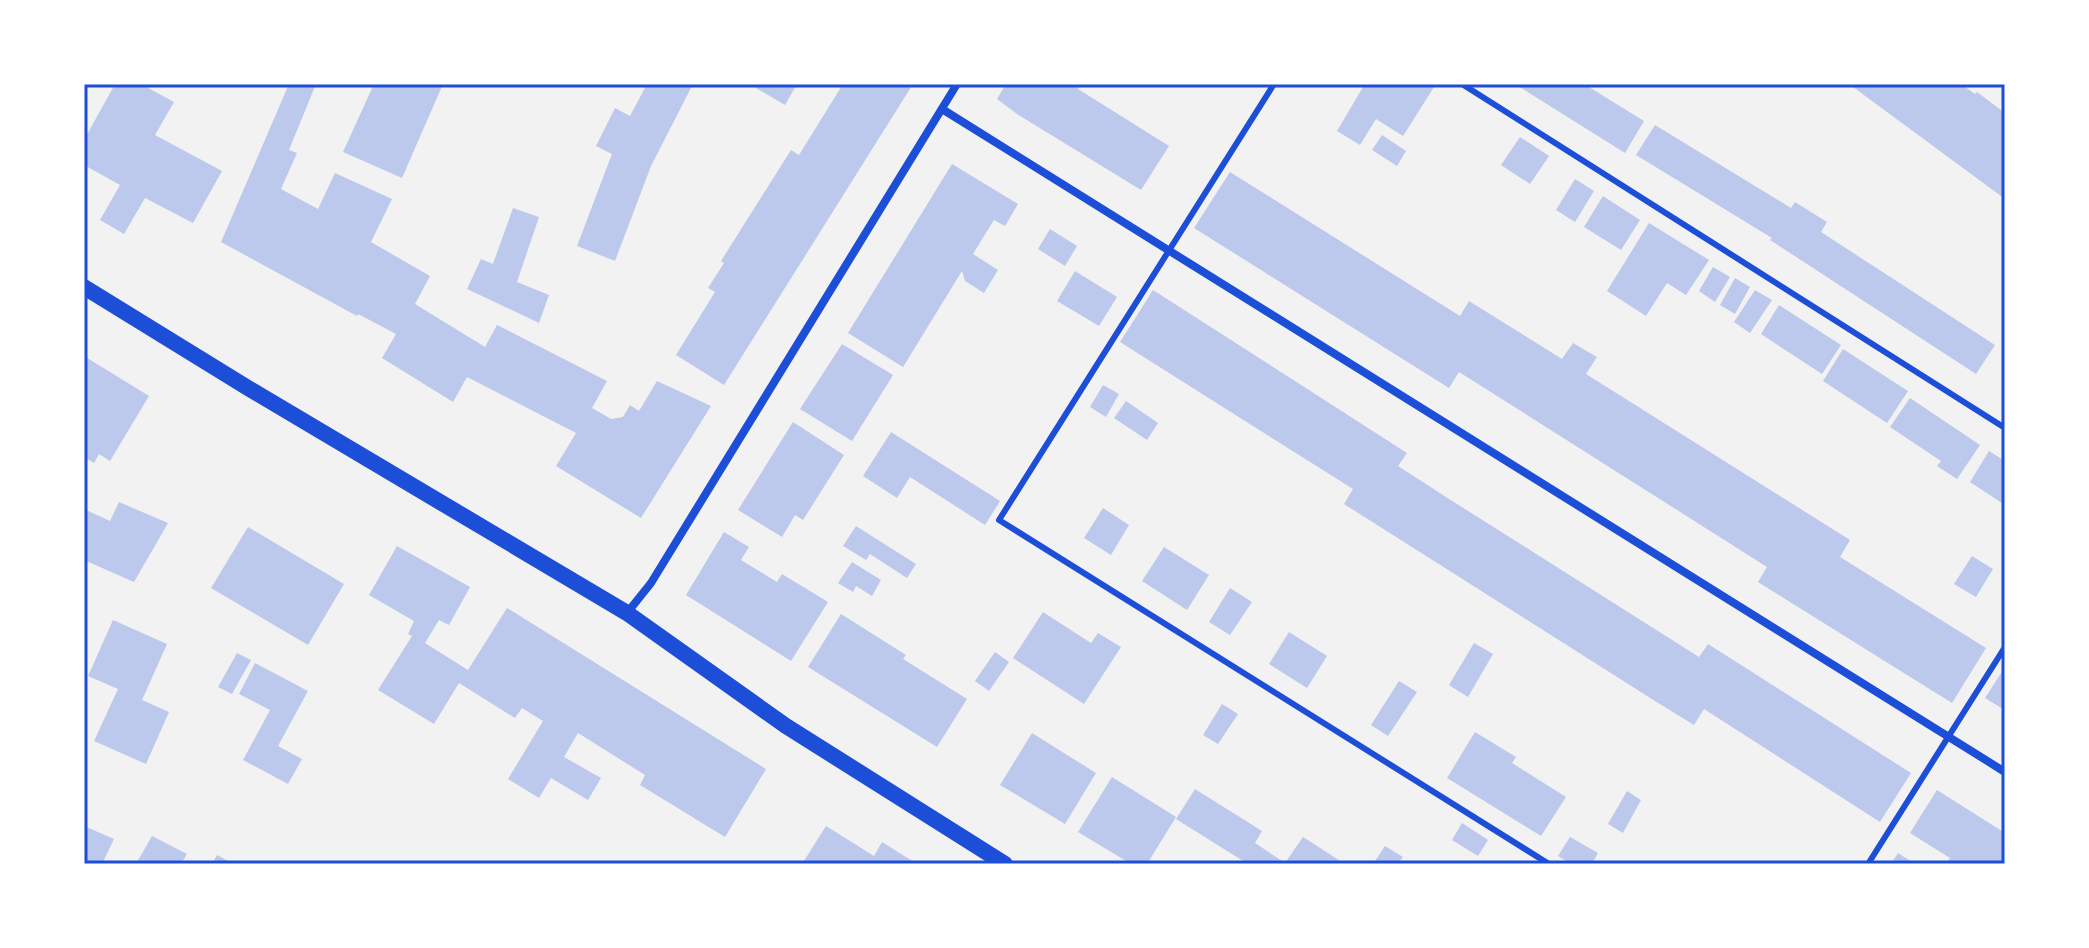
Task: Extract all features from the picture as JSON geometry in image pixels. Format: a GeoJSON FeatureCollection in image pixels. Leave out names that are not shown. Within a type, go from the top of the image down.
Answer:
{"type":"FeatureCollection","features":[{"type":"Feature","properties":{"kind":"main road"},"geometry":{"type":"LineString","coordinates":[[84,287],[235,381],[627,613],[786,726],[1005,864]]}},
{"type":"Feature","properties":{"kind":"street"},"geometry":{"type":"LineString","coordinates":[[627,613],[651,583],[957,84]]}},
{"type":"Feature","properties":{"kind":"street"},"geometry":{"type":"LineString","coordinates":[[942,109],[2005,772]]}},
{"type":"Feature","properties":{"kind":"lane"},"geometry":{"type":"LineString","coordinates":[[1274,84],[999,520],[1549,864]]}},
{"type":"Feature","properties":{"kind":"lane"},"geometry":{"type":"LineString","coordinates":[[1462,84],[2005,428]]}},
{"type":"Feature","properties":{"kind":"lane"},"geometry":{"type":"LineString","coordinates":[[1868,864],[2005,647]]}},
{"type":"Feature","properties":{"kind":"building"},"geometry":{"type":"Polygon","coordinates":[[[115,84],[141,84],[174,102],[155,135],[222,171],[193,223],[145,198],[124,234],[100,220],[120,185],[84,165],[84,140],[115,84]]]}},
{"type":"Feature","properties":{"kind":"building"},"geometry":{"type":"Polygon","coordinates":[[[289,84],[316,84],[289,150],[297,153],[281,189],[318,209],[335,173],[392,199],[371,242],[430,276],[415,304],[485,347],[497,325],[607,381],[592,408],[611,419],[623,417],[630,405],[639,411],[657,381],[711,406],[641,518],[556,466],[576,433],[467,377],[453,402],[382,358],[396,334],[221,242],[289,84]]]}},
{"type":"Feature","properties":{"kind":"building"},"geometry":{"type":"Polygon","coordinates":[[[374,84],[443,84],[402,178],[343,152],[374,84]]]}},
{"type":"Feature","properties":{"kind":"building"},"geometry":{"type":"Polygon","coordinates":[[[647,84],[693,84],[651,166],[615,261],[577,246],[612,154],[596,146],[615,108],[630,116],[647,84]]]}},
{"type":"Feature","properties":{"kind":"building"},"geometry":{"type":"Polygon","coordinates":[[[749,84],[797,84],[785,105],[749,84]]]}},
{"type":"Feature","properties":{"kind":"building"},"geometry":{"type":"Polygon","coordinates":[[[843,84],[913,84],[724,385],[676,355],[715,292],[708,288],[724,263],[721,261],[791,150],[799,155],[843,84]]]}},
{"type":"Feature","properties":{"kind":"building"},"geometry":{"type":"Polygon","coordinates":[[[1006,84],[1081,84],[1078,89],[1169,146],[1141,190],[997,99],[1006,84]]]}},
{"type":"Feature","properties":{"kind":"building"},"geometry":{"type":"Polygon","coordinates":[[[1359,84],[1429,84],[1434,87],[1403,136],[1376,119],[1360,145],[1337,131],[1363,87],[1359,84]]]}},
{"type":"Feature","properties":{"kind":"building"},"geometry":{"type":"Polygon","coordinates":[[[1515,84],[1584,84],[1644,121],[1625,153],[1515,84]]]}},
{"type":"Feature","properties":{"kind":"building"},"geometry":{"type":"Polygon","coordinates":[[[1849,84],[1961,84],[1975,94],[1977,92],[2005,113],[2005,199],[1849,84]]]}},
{"type":"Feature","properties":{"kind":"building"},"geometry":{"type":"Polygon","coordinates":[[[1655,125],[1791,208],[1795,202],[1827,222],[1821,232],[1995,345],[1976,374],[1770,240],[1772,238],[1636,155],[1655,125]]]}},
{"type":"Feature","properties":{"kind":"building"},"geometry":{"type":"Polygon","coordinates":[[[1382,135],[1406,151],[1397,166],[1372,150],[1382,135]]]}},
{"type":"Feature","properties":{"kind":"building"},"geometry":{"type":"Polygon","coordinates":[[[1520,137],[1549,156],[1530,184],[1501,165],[1520,137]]]}},
{"type":"Feature","properties":{"kind":"building"},"geometry":{"type":"Polygon","coordinates":[[[952,164],[1018,204],[1005,226],[994,220],[973,254],[998,270],[984,293],[965,281],[962,271],[903,367],[848,333],[952,164]]]}},
{"type":"Feature","properties":{"kind":"building"},"geometry":{"type":"Polygon","coordinates":[[[1230,172],[1460,316],[1469,301],[1562,359],[1573,343],[1597,357],[1586,374],[1850,540],[1840,557],[1986,648],[1952,703],[1758,582],[1767,567],[1459,372],[1449,388],[1194,228],[1230,172]]]}},
{"type":"Feature","properties":{"kind":"building"},"geometry":{"type":"Polygon","coordinates":[[[1575,179],[1594,191],[1575,222],[1556,210],[1575,179]]]}},
{"type":"Feature","properties":{"kind":"building"},"geometry":{"type":"Polygon","coordinates":[[[1603,196],[1640,220],[1621,250],[1584,227],[1603,196]]]}},
{"type":"Feature","properties":{"kind":"building"},"geometry":{"type":"Polygon","coordinates":[[[513,208],[539,217],[517,282],[549,295],[539,323],[467,289],[481,259],[493,264],[513,208]]]}},
{"type":"Feature","properties":{"kind":"building"},"geometry":{"type":"Polygon","coordinates":[[[1649,223],[1709,260],[1686,295],[1667,283],[1646,316],[1607,291],[1649,223]]]}},
{"type":"Feature","properties":{"kind":"building"},"geometry":{"type":"Polygon","coordinates":[[[1050,229],[1077,246],[1065,266],[1038,249],[1050,229]]]}},
{"type":"Feature","properties":{"kind":"building"},"geometry":{"type":"Polygon","coordinates":[[[1713,267],[1730,277],[1715,302],[1699,291],[1713,267]]]}},
{"type":"Feature","properties":{"kind":"building"},"geometry":{"type":"Polygon","coordinates":[[[1075,271],[1117,297],[1099,326],[1057,301],[1075,271]]]}},
{"type":"Feature","properties":{"kind":"building"},"geometry":{"type":"Polygon","coordinates":[[[1735,278],[1750,287],[1735,314],[1720,305],[1735,278]]]}},
{"type":"Feature","properties":{"kind":"building"},"geometry":{"type":"Polygon","coordinates":[[[1153,290],[1407,453],[1398,466],[1446,497],[1699,657],[1708,644],[1911,773],[1880,822],[1704,709],[1694,725],[1655,701],[1344,504],[1353,489],[1120,342],[1153,290]]]}},
{"type":"Feature","properties":{"kind":"building"},"geometry":{"type":"Polygon","coordinates":[[[1755,290],[1772,300],[1750,333],[1734,322],[1755,290]]]}},
{"type":"Feature","properties":{"kind":"building"},"geometry":{"type":"Polygon","coordinates":[[[1779,305],[1841,345],[1822,374],[1761,334],[1779,305]]]}},
{"type":"Feature","properties":{"kind":"building"},"geometry":{"type":"Polygon","coordinates":[[[842,344],[893,375],[852,441],[800,409],[842,344]]]}},
{"type":"Feature","properties":{"kind":"building"},"geometry":{"type":"Polygon","coordinates":[[[1843,349],[1908,391],[1887,423],[1823,381],[1843,349]]]}},
{"type":"Feature","properties":{"kind":"building"},"geometry":{"type":"Polygon","coordinates":[[[84,356],[149,396],[110,461],[99,454],[94,463],[84,457],[84,356]]]}},
{"type":"Feature","properties":{"kind":"building"},"geometry":{"type":"Polygon","coordinates":[[[1103,385],[1119,394],[1106,417],[1090,407],[1103,385]]]}},
{"type":"Feature","properties":{"kind":"building"},"geometry":{"type":"Polygon","coordinates":[[[1910,398],[1980,445],[1957,479],[1937,466],[1941,461],[1890,427],[1910,398]]]}},
{"type":"Feature","properties":{"kind":"building"},"geometry":{"type":"Polygon","coordinates":[[[1126,401],[1158,423],[1147,440],[1114,418],[1126,401]]]}},
{"type":"Feature","properties":{"kind":"building"},"geometry":{"type":"Polygon","coordinates":[[[793,422],[844,455],[803,520],[795,515],[782,537],[738,510],[793,422]]]}},
{"type":"Feature","properties":{"kind":"building"},"geometry":{"type":"Polygon","coordinates":[[[891,432],[1000,501],[985,525],[910,477],[897,498],[863,476],[891,432]]]}},
{"type":"Feature","properties":{"kind":"building"},"geometry":{"type":"Polygon","coordinates":[[[1989,451],[2005,461],[2005,505],[1970,482],[1989,451]]]}},
{"type":"Feature","properties":{"kind":"building"},"geometry":{"type":"Polygon","coordinates":[[[119,502],[168,523],[134,582],[84,560],[84,509],[110,521],[119,502]]]}},
{"type":"Feature","properties":{"kind":"building"},"geometry":{"type":"Polygon","coordinates":[[[1103,508],[1129,525],[1111,555],[1084,538],[1103,508]]]}},
{"type":"Feature","properties":{"kind":"building"},"geometry":{"type":"Polygon","coordinates":[[[856,526],[916,564],[907,578],[870,554],[866,560],[843,546],[856,526]]]}},
{"type":"Feature","properties":{"kind":"building"},"geometry":{"type":"Polygon","coordinates":[[[248,527],[344,584],[308,645],[211,588],[248,527]]]}},
{"type":"Feature","properties":{"kind":"building"},"geometry":{"type":"Polygon","coordinates":[[[724,532],[749,547],[741,560],[777,582],[782,574],[828,602],[791,661],[686,595],[724,532]]]}},
{"type":"Feature","properties":{"kind":"building"},"geometry":{"type":"Polygon","coordinates":[[[397,546],[470,587],[449,625],[439,620],[425,643],[468,670],[507,608],[766,769],[725,837],[640,785],[645,775],[578,733],[564,757],[601,778],[588,800],[551,778],[539,798],[508,779],[543,721],[522,708],[515,718],[459,683],[434,724],[378,690],[412,636],[408,634],[414,621],[369,595],[397,546]]]}},
{"type":"Feature","properties":{"kind":"building"},"geometry":{"type":"Polygon","coordinates":[[[1164,547],[1209,575],[1187,610],[1142,581],[1164,547]]]}},
{"type":"Feature","properties":{"kind":"building"},"geometry":{"type":"Polygon","coordinates":[[[1972,556],[1993,569],[1976,597],[1954,584],[1972,556]]]}},
{"type":"Feature","properties":{"kind":"building"},"geometry":{"type":"Polygon","coordinates":[[[852,562],[881,580],[872,596],[856,586],[853,592],[838,583],[852,562]]]}},
{"type":"Feature","properties":{"kind":"building"},"geometry":{"type":"Polygon","coordinates":[[[1230,588],[1252,602],[1230,635],[1209,622],[1230,588]]]}},
{"type":"Feature","properties":{"kind":"building"},"geometry":{"type":"Polygon","coordinates":[[[1043,612],[1091,643],[1098,633],[1121,647],[1084,704],[1013,658],[1043,612]]]}},
{"type":"Feature","properties":{"kind":"building"},"geometry":{"type":"Polygon","coordinates":[[[841,614],[906,655],[903,659],[967,699],[937,747],[808,667],[841,614]]]}},
{"type":"Feature","properties":{"kind":"building"},"geometry":{"type":"Polygon","coordinates":[[[113,620],[167,644],[142,700],[169,712],[146,764],[94,741],[118,689],[88,676],[113,620]]]}},
{"type":"Feature","properties":{"kind":"building"},"geometry":{"type":"Polygon","coordinates":[[[1289,632],[1327,656],[1307,688],[1269,664],[1289,632]]]}},
{"type":"Feature","properties":{"kind":"building"},"geometry":{"type":"Polygon","coordinates":[[[1474,643],[1493,654],[1468,697],[1449,685],[1474,643]]]}},
{"type":"Feature","properties":{"kind":"building"},"geometry":{"type":"Polygon","coordinates":[[[995,652],[1009,662],[989,691],[975,681],[995,652]]]}},
{"type":"Feature","properties":{"kind":"building"},"geometry":{"type":"Polygon","coordinates":[[[237,653],[251,660],[232,694],[218,687],[237,653]]]}},
{"type":"Feature","properties":{"kind":"building"},"geometry":{"type":"Polygon","coordinates":[[[255,663],[308,691],[278,746],[302,759],[288,784],[243,760],[270,710],[239,694],[255,663]]]}},
{"type":"Feature","properties":{"kind":"building"},"geometry":{"type":"Polygon","coordinates":[[[2005,667],[2005,707],[2003,709],[1985,698],[2005,667]]]}},
{"type":"Feature","properties":{"kind":"building"},"geometry":{"type":"Polygon","coordinates":[[[1399,681],[1417,692],[1388,736],[1371,725],[1399,681]]]}},
{"type":"Feature","properties":{"kind":"building"},"geometry":{"type":"Polygon","coordinates":[[[1222,704],[1238,714],[1218,744],[1203,735],[1222,704]]]}},
{"type":"Feature","properties":{"kind":"building"},"geometry":{"type":"Polygon","coordinates":[[[1475,732],[1516,757],[1512,763],[1566,797],[1541,836],[1447,778],[1475,732]]]}},
{"type":"Feature","properties":{"kind":"building"},"geometry":{"type":"Polygon","coordinates":[[[1032,733],[1096,773],[1065,824],[1000,785],[1032,733]]]}},
{"type":"Feature","properties":{"kind":"building"},"geometry":{"type":"Polygon","coordinates":[[[1112,777],[1176,817],[1147,864],[1131,864],[1078,832],[1112,777]]]}},
{"type":"Feature","properties":{"kind":"building"},"geometry":{"type":"Polygon","coordinates":[[[1195,789],[1262,831],[1255,843],[1285,863],[1303,837],[1345,864],[1248,864],[1176,819],[1195,789]]]}},
{"type":"Feature","properties":{"kind":"building"},"geometry":{"type":"Polygon","coordinates":[[[1937,790],[2005,833],[2005,864],[1946,864],[1950,858],[1910,833],[1937,790]]]}},
{"type":"Feature","properties":{"kind":"building"},"geometry":{"type":"Polygon","coordinates":[[[1627,791],[1641,800],[1623,833],[1608,824],[1627,791]]]}},
{"type":"Feature","properties":{"kind":"building"},"geometry":{"type":"Polygon","coordinates":[[[1462,823],[1488,840],[1478,856],[1452,840],[1462,823]]]}},
{"type":"Feature","properties":{"kind":"building"},"geometry":{"type":"Polygon","coordinates":[[[84,826],[114,839],[102,864],[84,864],[84,826]]]}},
{"type":"Feature","properties":{"kind":"building"},"geometry":{"type":"Polygon","coordinates":[[[826,826],[874,856],[882,842],[917,864],[802,864],[826,826]]]}},
{"type":"Feature","properties":{"kind":"building"},"geometry":{"type":"Polygon","coordinates":[[[152,836],[187,854],[181,864],[136,864],[152,836]]]}},
{"type":"Feature","properties":{"kind":"building"},"geometry":{"type":"Polygon","coordinates":[[[1570,837],[1598,853],[1592,864],[1571,864],[1558,856],[1570,837]]]}},
{"type":"Feature","properties":{"kind":"building"},"geometry":{"type":"Polygon","coordinates":[[[1385,846],[1403,857],[1398,864],[1373,864],[1385,846]]]}},
{"type":"Feature","properties":{"kind":"building"},"geometry":{"type":"Polygon","coordinates":[[[1898,853],[1915,864],[1891,864],[1898,853]]]}},
{"type":"Feature","properties":{"kind":"building"},"geometry":{"type":"Polygon","coordinates":[[[217,855],[234,864],[212,864],[217,855]]]}}]}
